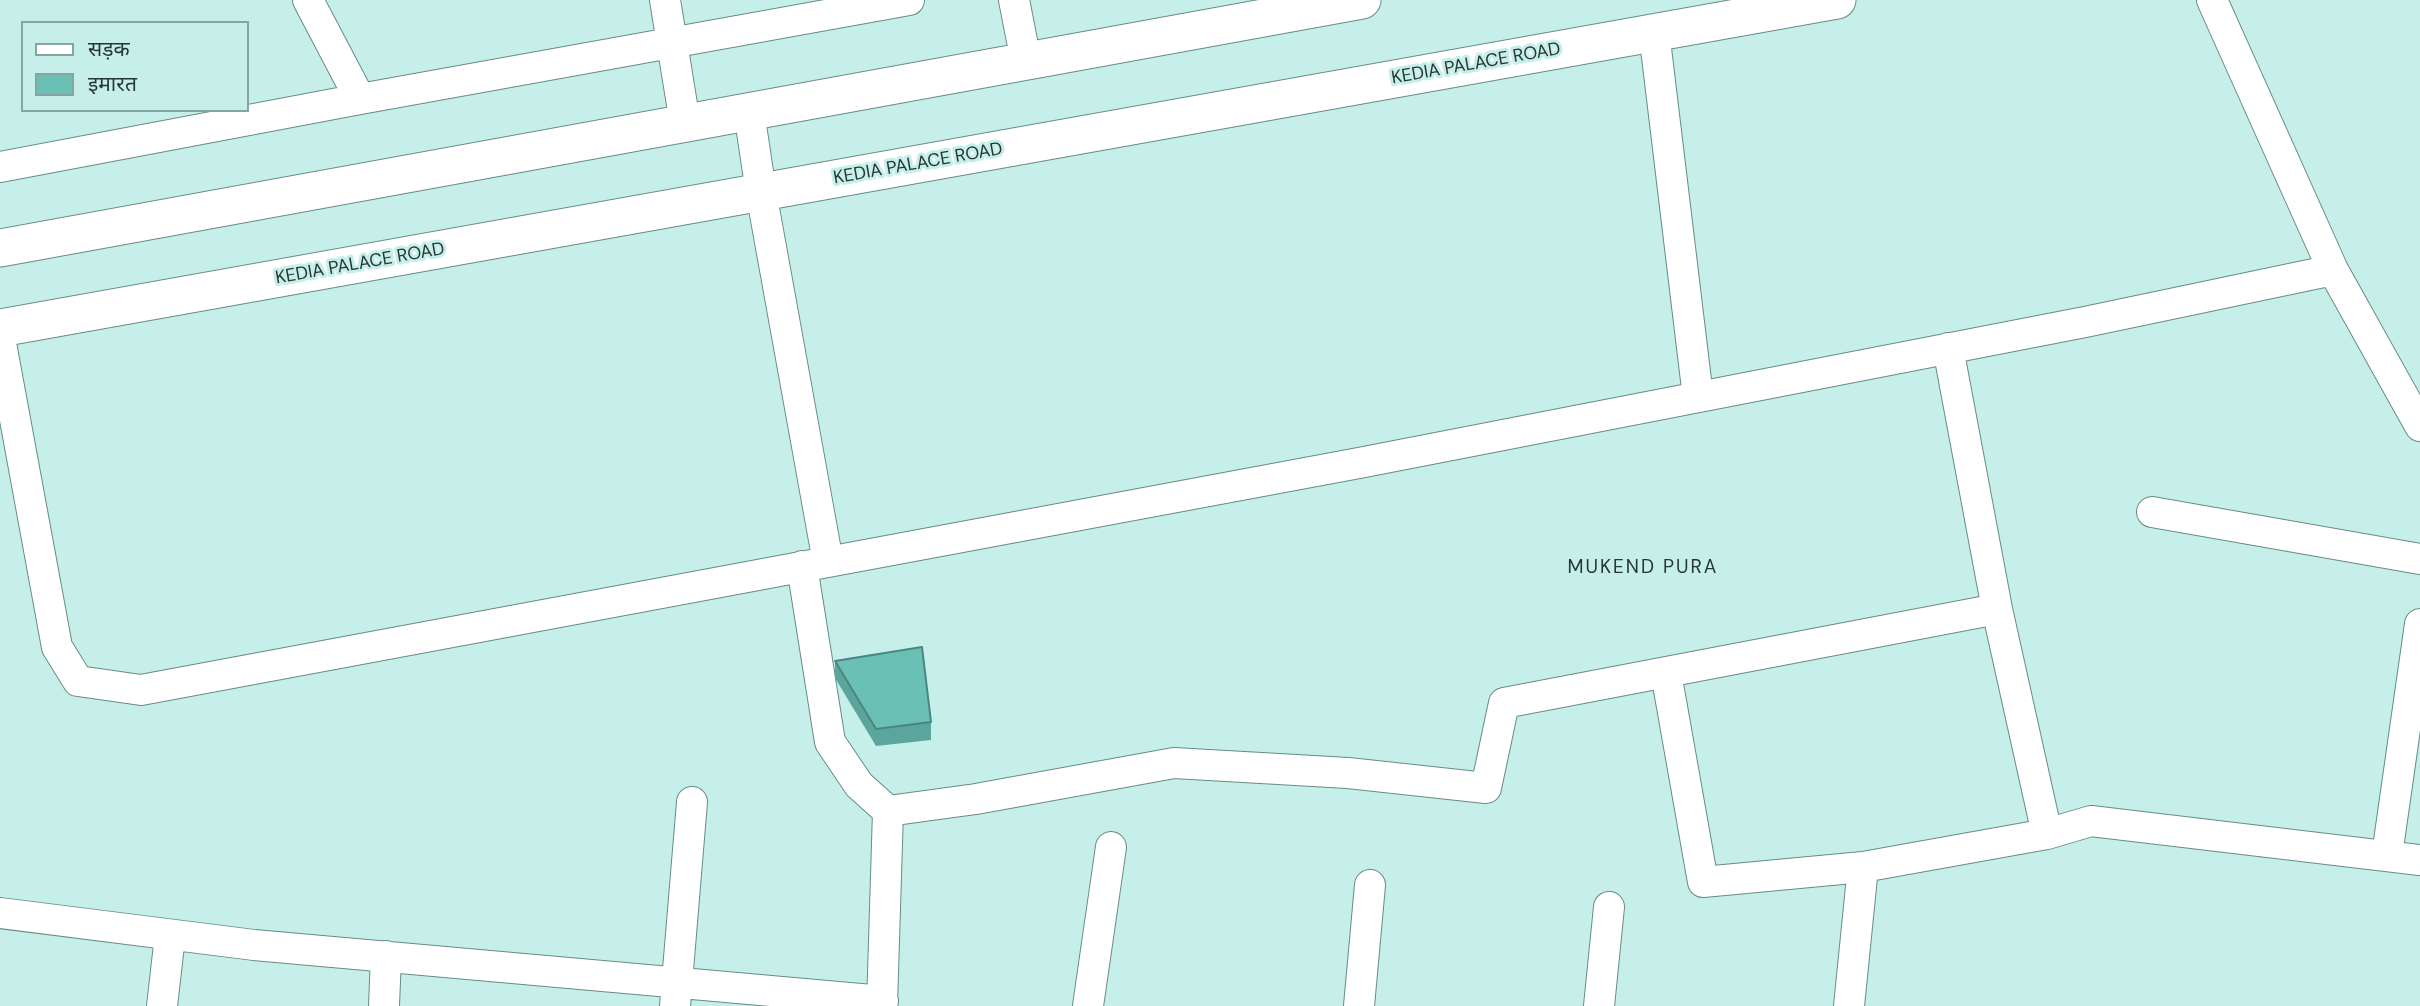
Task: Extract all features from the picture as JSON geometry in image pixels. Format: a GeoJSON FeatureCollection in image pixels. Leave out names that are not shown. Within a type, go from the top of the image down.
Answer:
{"type":"FeatureCollection","features":[{"type":"Feature","properties":{"kind":"street"},"geometry":{"type":"LineString","coordinates":[[308,0],[360,99]]}},
{"type":"Feature","properties":{"kind":"street"},"geometry":{"type":"LineString","coordinates":[[665,0],[685,123]]}},
{"type":"Feature","properties":{"kind":"street"},"geometry":{"type":"LineString","coordinates":[[0,167],[909,0]]}},
{"type":"Feature","properties":{"kind":"street"},"geometry":{"type":"LineString","coordinates":[[1014,0],[1026,61]]}},
{"type":"Feature","properties":{"kind":"street"},"geometry":{"type":"LineString","coordinates":[[0,248],[1362,0]]}},
{"type":"Feature","properties":{"kind":"street"},"geometry":{"type":"LineString","coordinates":[[2212,0],[2333,270],[2420,426]]}},
{"type":"Feature","properties":{"kind":"street","name":"KEDIA PALACE ROAD"},"geometry":{"type":"LineString","coordinates":[[0,328],[1822,1]]}},
{"type":"Feature","properties":{"kind":"street"},"geometry":{"type":"LineString","coordinates":[[1654,32],[1698,397]]}},
{"type":"Feature","properties":{"kind":"street"},"geometry":{"type":"LineString","coordinates":[[749,112],[815,564],[830,742],[859,785],[888,811],[976,799],[1174,763],[1348,773],[1486,788],[1504,703],[1997,609]]}},
{"type":"Feature","properties":{"kind":"street"},"geometry":{"type":"LineString","coordinates":[[0,338],[57,647],[78,681],[141,690],[1345,466],[2333,270]]}},
{"type":"Feature","properties":{"kind":"street"},"geometry":{"type":"LineString","coordinates":[[1948,348],[1997,609],[2046,834]]}},
{"type":"Feature","properties":{"kind":"street"},"geometry":{"type":"LineString","coordinates":[[2152,512],[2420,559]]}},
{"type":"Feature","properties":{"kind":"street"},"geometry":{"type":"LineString","coordinates":[[2387,855],[2420,624]]}},
{"type":"Feature","properties":{"kind":"street"},"geometry":{"type":"LineString","coordinates":[[1666,673],[1703,882],[1863,867],[2046,834],[2091,821],[2420,860]]}},
{"type":"Feature","properties":{"kind":"street"},"geometry":{"type":"LineString","coordinates":[[676,994],[692,802]]}},
{"type":"Feature","properties":{"kind":"street"},"geometry":{"type":"LineString","coordinates":[[0,913],[170,936],[386,956],[676,994],[882,1003],[888,811]]}},
{"type":"Feature","properties":{"kind":"street"},"geometry":{"type":"LineString","coordinates":[[1088,1006],[1111,847]]}},
{"type":"Feature","properties":{"kind":"street"},"geometry":{"type":"LineString","coordinates":[[1849,1006],[1863,867]]}},
{"type":"Feature","properties":{"kind":"street"},"geometry":{"type":"LineString","coordinates":[[1359,1006],[1370,885]]}},
{"type":"Feature","properties":{"kind":"street"},"geometry":{"type":"LineString","coordinates":[[1599,1006],[1609,907]]}},
{"type":"Feature","properties":{"kind":"street"},"geometry":{"type":"LineString","coordinates":[[162,1006],[170,936]]}},
{"type":"Feature","properties":{"kind":"street"},"geometry":{"type":"LineString","coordinates":[[384,1006],[386,956]]}},
{"type":"Feature","properties":{"kind":"building"},"geometry":{"type":"Polygon","coordinates":[[[922,647],[931,722],[876,729],[835,661],[922,647]]]}},
{"type":"Feature","properties":{"kind":"district","name":"MUKEND PURA"},"geometry":{"type":"Point","coordinates":[1643,568]}}]}
